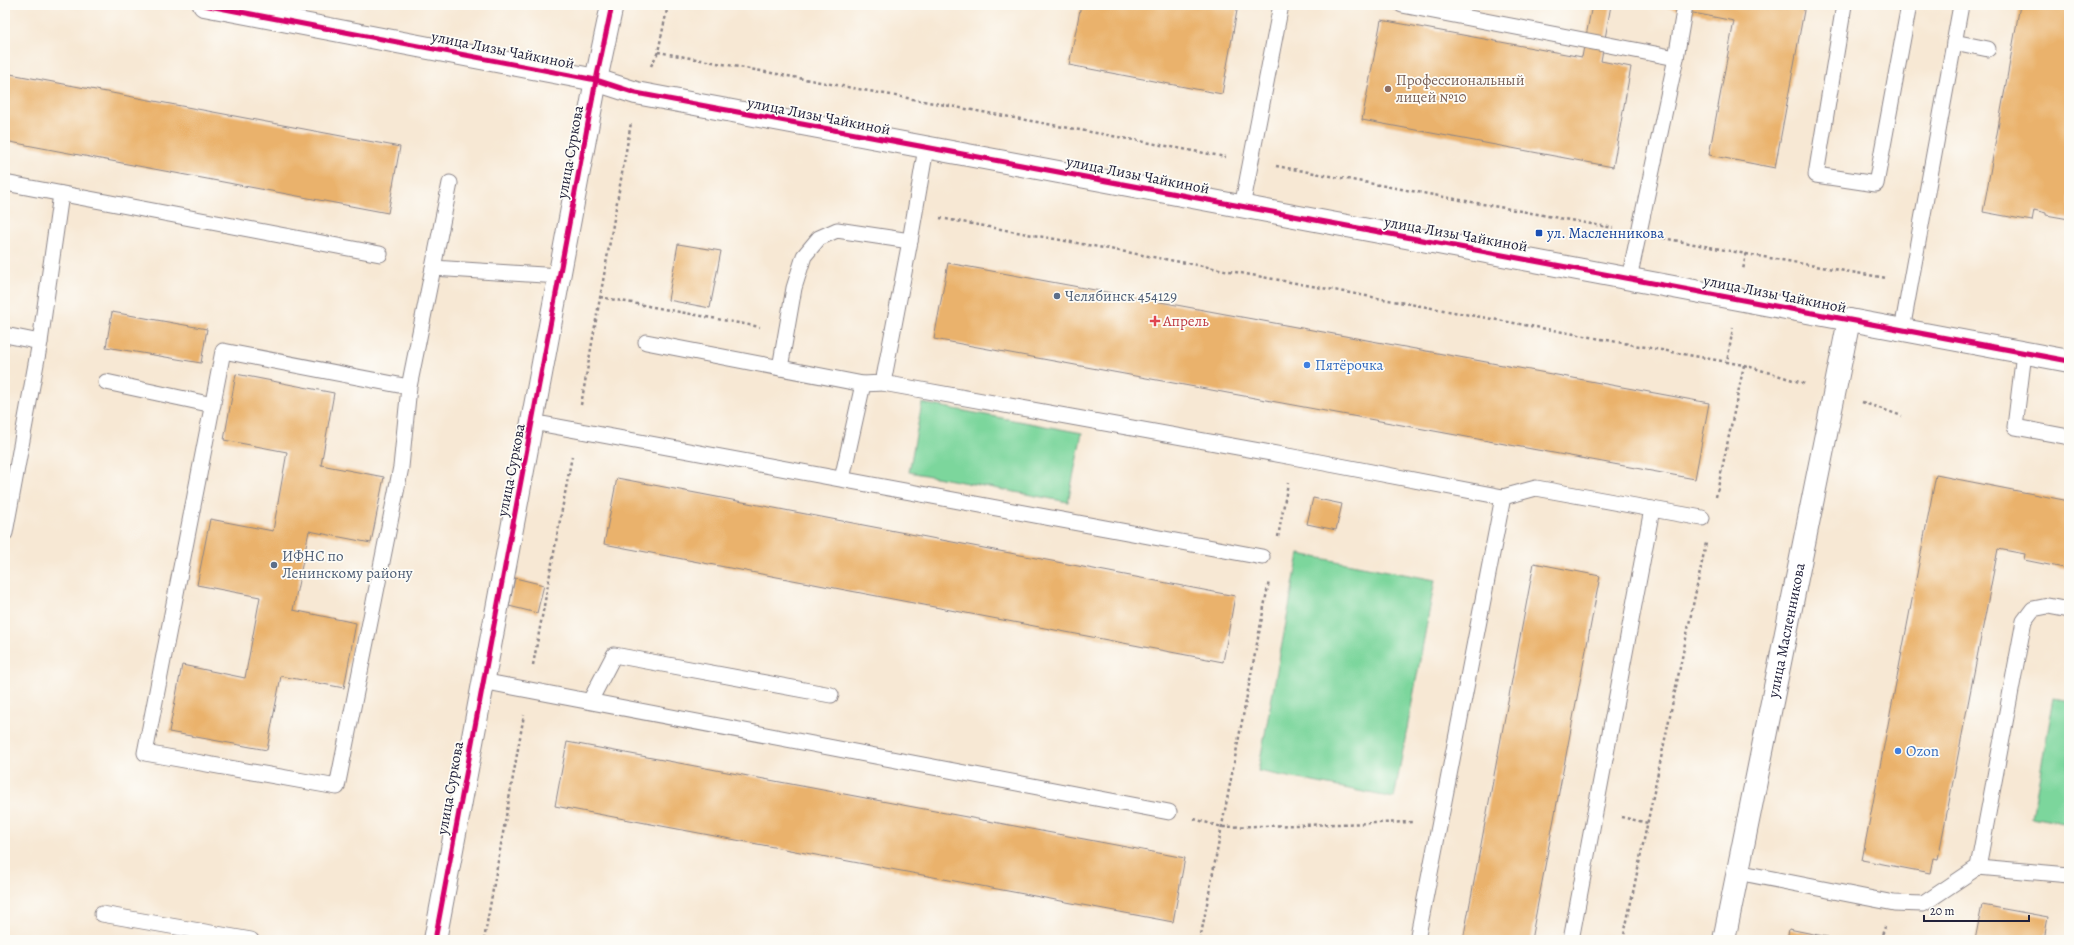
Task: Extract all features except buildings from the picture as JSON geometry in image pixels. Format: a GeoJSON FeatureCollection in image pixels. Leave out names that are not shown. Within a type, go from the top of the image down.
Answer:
{"type":"FeatureCollection","features":[{"type":"Feature","properties":{"kind":"street","name":"улица Лизы Чайкиной"},"geometry":{"type":"LineString","coordinates":[[204,5],[228,7],[596,80],[636,93],[2069,361]]}},
{"type":"Feature","properties":{"kind":"street","name":"улица Суркова"},"geometry":{"type":"LineString","coordinates":[[435,940],[482,681],[596,80],[612,5]]}},
{"type":"Feature","properties":{"kind":"street","name":"улица Масленникова"},"geometry":{"type":"LineString","coordinates":[[1724,940],[1849,320]]}},
{"type":"Feature","properties":{"kind":"lane"},"geometry":{"type":"LineString","coordinates":[[1242,207],[1281,5]]}},
{"type":"Feature","properties":{"kind":"lane"},"geometry":{"type":"LineString","coordinates":[[1402,5],[1676,58]]}},
{"type":"Feature","properties":{"kind":"lane"},"geometry":{"type":"LineString","coordinates":[[1629,278],[1676,58],[1685,5]]}},
{"type":"Feature","properties":{"kind":"lane"},"geometry":{"type":"LineString","coordinates":[[1844,5],[1816,175],[1876,184],[1909,5]]}},
{"type":"Feature","properties":{"kind":"lane"},"geometry":{"type":"LineString","coordinates":[[1902,330],[1961,5]]}},
{"type":"Feature","properties":{"kind":"lane"},"geometry":{"type":"LineString","coordinates":[[1954,42],[1988,49]]}},
{"type":"Feature","properties":{"kind":"lane"},"geometry":{"type":"LineString","coordinates":[[882,383],[910,241],[926,148]]}},
{"type":"Feature","properties":{"kind":"lane"},"geometry":{"type":"LineString","coordinates":[[5,183],[380,254]]}},
{"type":"Feature","properties":{"kind":"lane"},"geometry":{"type":"LineString","coordinates":[[409,387],[223,351],[145,753],[337,788],[402,467],[409,387],[450,183]]}},
{"type":"Feature","properties":{"kind":"lane"},"geometry":{"type":"LineString","coordinates":[[5,533],[40,342],[61,194]]}},
{"type":"Feature","properties":{"kind":"lane"},"geometry":{"type":"LineString","coordinates":[[780,368],[794,288],[804,256],[819,238],[837,230],[910,241]]}},
{"type":"Feature","properties":{"kind":"lane"},"geometry":{"type":"LineString","coordinates":[[433,268],[560,276]]}},
{"type":"Feature","properties":{"kind":"lane"},"geometry":{"type":"LineString","coordinates":[[5,335],[40,342]]}},
{"type":"Feature","properties":{"kind":"lane"},"geometry":{"type":"LineString","coordinates":[[646,342],[863,384],[882,383],[1293,457],[1503,497],[1536,488],[1702,518]]}},
{"type":"Feature","properties":{"kind":"lane"},"geometry":{"type":"LineString","coordinates":[[2024,353],[2015,427],[2069,437]]}},
{"type":"Feature","properties":{"kind":"lane"},"geometry":{"type":"LineString","coordinates":[[106,382],[213,405]]}},
{"type":"Feature","properties":{"kind":"lane"},"geometry":{"type":"LineString","coordinates":[[842,479],[863,384]]}},
{"type":"Feature","properties":{"kind":"lane"},"geometry":{"type":"LineString","coordinates":[[532,422],[1262,557]]}},
{"type":"Feature","properties":{"kind":"lane"},"geometry":{"type":"LineString","coordinates":[[1418,940],[1503,497]]}},
{"type":"Feature","properties":{"kind":"lane"},"geometry":{"type":"LineString","coordinates":[[1571,940],[1652,509]]}},
{"type":"Feature","properties":{"kind":"lane"},"geometry":{"type":"LineString","coordinates":[[1978,867],[2024,621],[2032,609],[2048,606],[2069,610]]}},
{"type":"Feature","properties":{"kind":"lane"},"geometry":{"type":"LineString","coordinates":[[590,701],[614,655],[831,695]]}},
{"type":"Feature","properties":{"kind":"lane"},"geometry":{"type":"LineString","coordinates":[[482,681],[1169,812]]}},
{"type":"Feature","properties":{"kind":"lane"},"geometry":{"type":"LineString","coordinates":[[1737,872],[1894,903],[1923,904],[1978,867],[2069,875]]}},
{"type":"Feature","properties":{"kind":"lane"},"geometry":{"type":"LineString","coordinates":[[102,914],[251,940]]}},
{"type":"Feature","properties":{"kind":"path"},"geometry":{"type":"LineString","coordinates":[[484,940],[577,430],[636,93],[658,52],[668,5]]}},
{"type":"Feature","properties":{"kind":"path"},"geometry":{"type":"LineString","coordinates":[[658,52],[1746,254],[1911,283]]}},
{"type":"Feature","properties":{"kind":"path"},"geometry":{"type":"LineString","coordinates":[[915,214],[1744,365],[1714,504]]}},
{"type":"Feature","properties":{"kind":"path"},"geometry":{"type":"LineString","coordinates":[[1727,362],[1746,254]]}},
{"type":"Feature","properties":{"kind":"path"},"geometry":{"type":"LineString","coordinates":[[600,297],[786,332]]}},
{"type":"Feature","properties":{"kind":"path"},"geometry":{"type":"LineString","coordinates":[[1277,542],[1293,457]]}},
{"type":"Feature","properties":{"kind":"path"},"geometry":{"type":"LineString","coordinates":[[1623,940],[1708,536]]}},
{"type":"Feature","properties":{"kind":"path"},"geometry":{"type":"LineString","coordinates":[[1200,940],[1269,580]]}},
{"type":"Feature","properties":{"kind":"path"},"geometry":{"type":"LineString","coordinates":[[1169,812],[1222,828],[1440,821]]}},
{"type":"Feature","properties":{"kind":"green space"},"geometry":{"type":"Polygon","coordinates":[[[922,403],[1082,433],[1068,502],[909,472],[922,403]]]}},
{"type":"Feature","properties":{"kind":"green space"},"geometry":{"type":"Polygon","coordinates":[[[1299,554],[1435,580],[1394,798],[1258,771],[1299,554]]]}},
{"type":"Feature","properties":{"kind":"green space"},"geometry":{"type":"Polygon","coordinates":[[[2054,698],[2069,701],[2069,824],[2032,817],[2054,698]]]}},
{"type":"Feature","properties":{"kind":"cycle path"},"geometry":{"type":"LineString","coordinates":[[204,5],[596,80],[636,93],[2069,361]]}},
{"type":"Feature","properties":{"kind":"cycle path"},"geometry":{"type":"LineString","coordinates":[[435,940],[596,80],[612,5]]}},
{"type":"Feature","properties":{"kind":"place","name":"Профессиональный лицей №10"},"geometry":{"type":"Point","coordinates":[1388,89]}},
{"type":"Feature","properties":{"kind":"place","name":"ул. Масленникова"},"geometry":{"type":"Point","coordinates":[1539,233]}},
{"type":"Feature","properties":{"kind":"place","name":"Челябинск 454129"},"geometry":{"type":"Point","coordinates":[1057,296]}},
{"type":"Feature","properties":{"kind":"place","name":"Апрель"},"geometry":{"type":"Point","coordinates":[1155,321]}},
{"type":"Feature","properties":{"kind":"place","name":"Пятёрочка"},"geometry":{"type":"Point","coordinates":[1307,365]}},
{"type":"Feature","properties":{"kind":"place","name":"ИФНС по Ленинскому району"},"geometry":{"type":"Point","coordinates":[274,565]}},
{"type":"Feature","properties":{"kind":"place","name":"Ozon"},"geometry":{"type":"Point","coordinates":[1898,751]}}]}
